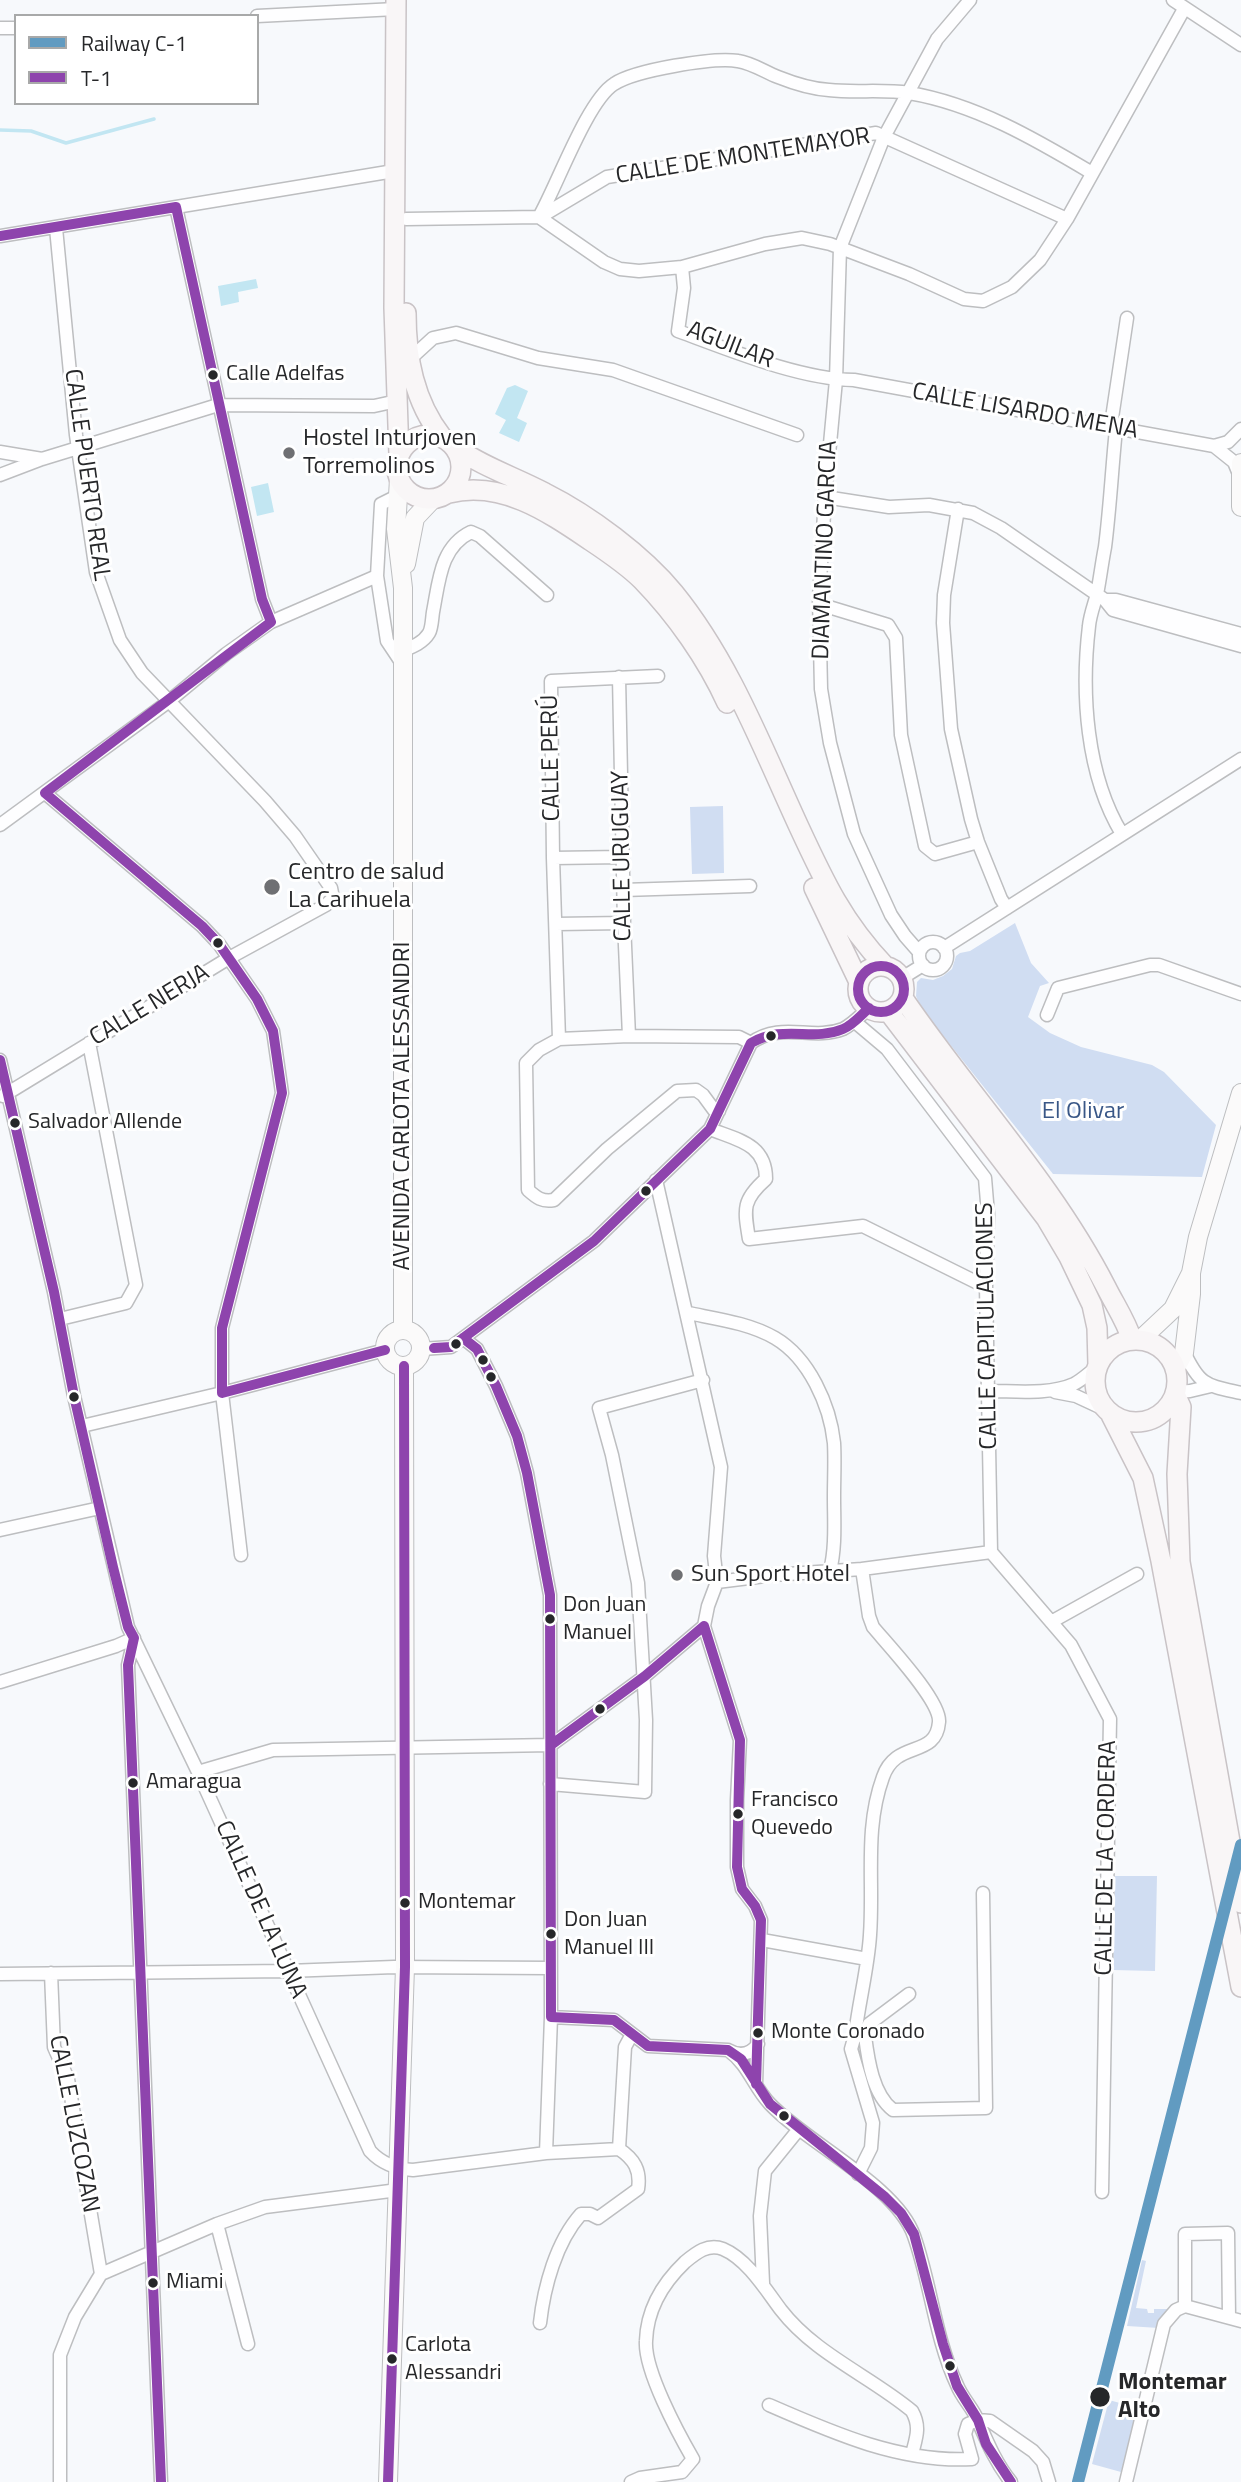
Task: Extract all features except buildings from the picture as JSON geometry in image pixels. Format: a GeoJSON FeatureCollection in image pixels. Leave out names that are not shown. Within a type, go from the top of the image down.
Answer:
{"type":"FeatureCollection","features":[{"type":"Feature","properties":{"kind":"main road"},"geometry":{"type":"LineString","coordinates":[[400,3],[406,319],[410,359],[420,402],[462,466],[456,486],[440,497]]}},
{"type":"Feature","properties":{"kind":"main road"},"geometry":{"type":"LineString","coordinates":[[401,100],[394,171],[398,488],[412,495],[440,497],[467,489],[486,490],[512,496],[538,507],[620,560],[660,600],[691,640],[721,690],[859,982],[859,997],[939,1051],[1060,1208],[1136,1340],[1152,1343],[1162,1349],[1180,1376],[1169,1406],[1160,1415],[1135,1423],[1122,1421],[1108,1412]]}},
{"type":"Feature","properties":{"kind":"main road"},"geometry":{"type":"LineString","coordinates":[[399,455],[412,440],[432,435],[448,442],[470,457],[546,493],[586,517],[650,568],[673,592],[703,631],[733,685],[833,898],[864,944],[885,966],[902,978],[904,986],[879,1010]]}},
{"type":"Feature","properties":{"kind":"main road"},"geometry":{"type":"LineString","coordinates":[[1240,469],[1241,507]]}},
{"type":"Feature","properties":{"kind":"main road","name":"AVENIDA CARLOTA ALESSANDRI"},"geometry":{"type":"LineString","coordinates":[[398,488],[396,529],[403,588],[403,1330]]}},
{"type":"Feature","properties":{"kind":"main road","name":"AVENIDA CARLOTA ALESSANDRI"},"geometry":{"type":"LineString","coordinates":[[403,588],[415,518],[440,497]]}},
{"type":"Feature","properties":{"kind":"main road"},"geometry":{"type":"LineString","coordinates":[[859,982],[865,972],[873,967],[885,966]]}},
{"type":"Feature","properties":{"kind":"main road"},"geometry":{"type":"LineString","coordinates":[[879,1010],[1046,1218],[1069,1257],[1092,1305],[1097,1328],[1095,1389],[1143,1478],[1159,1549],[1241,1987]]}},
{"type":"Feature","properties":{"kind":"main road"},"geometry":{"type":"LineString","coordinates":[[1241,1093],[1234,1144],[1198,1237],[1191,1273],[1191,1294],[1180,1376],[1177,1474],[1180,1562],[1241,1903]]}},
{"type":"Feature","properties":{"kind":"main road"},"geometry":{"type":"LineString","coordinates":[[1097,1366],[1111,1348],[1136,1340],[1173,1309],[1191,1273]]}},
{"type":"Feature","properties":{"kind":"main road"},"geometry":{"type":"LineString","coordinates":[[403,1330],[415,1336],[421,1349],[415,1361],[404,1366],[393,1363],[385,1350],[391,1335],[403,1330]]}},
{"type":"Feature","properties":{"kind":"main road"},"geometry":{"type":"LineString","coordinates":[[388,2482],[405,1967],[404,1366]]}},
{"type":"Feature","properties":{"kind":"street","name":"DIAMANTINO GARCIA"},"geometry":{"type":"LineString","coordinates":[[921,959],[891,915],[854,834],[827,729],[821,689],[819,604],[825,497],[836,380],[840,248],[884,137],[937,39],[970,0]]}},
{"type":"Feature","properties":{"kind":"street"},"geometry":{"type":"LineString","coordinates":[[1173,0],[1241,45]]}},
{"type":"Feature","properties":{"kind":"street"},"geometry":{"type":"LineString","coordinates":[[259,16],[400,3]]}},
{"type":"Feature","properties":{"kind":"street"},"geometry":{"type":"LineString","coordinates":[[406,219],[539,217],[604,262],[620,269],[639,271],[682,267],[765,244],[802,238],[840,248],[909,274],[964,299],[983,301],[1012,287],[1040,260],[1067,219],[1184,9]]}},
{"type":"Feature","properties":{"kind":"street"},"geometry":{"type":"LineString","coordinates":[[539,217],[589,115],[612,85],[638,73],[707,62],[738,61],[779,77],[829,90],[890,91],[942,100],[988,118],[1048,147],[1092,173]]}},
{"type":"Feature","properties":{"kind":"street","name":"CALLE DE MONTEMAYOR"},"geometry":{"type":"LineString","coordinates":[[539,217],[607,177],[876,133],[1067,219]]}},
{"type":"Feature","properties":{"kind":"street"},"geometry":{"type":"LineString","coordinates":[[0,236],[394,171]]}},
{"type":"Feature","properties":{"kind":"street"},"geometry":{"type":"LineString","coordinates":[[176,206],[262,599],[271,622]]}},
{"type":"Feature","properties":{"kind":"street","name":"CALLE PUERTO REAL"},"geometry":{"type":"LineString","coordinates":[[56,228],[78,448],[96,572],[120,640],[142,673],[168,702]]}},
{"type":"Feature","properties":{"kind":"street","name":"AGUILAR"},"geometry":{"type":"LineString","coordinates":[[682,267],[684,288],[678,331],[756,359],[836,380]]}},
{"type":"Feature","properties":{"kind":"street"},"geometry":{"type":"LineString","coordinates":[[1122,834],[1111,817],[1105,799],[1089,734],[1085,696],[1089,623],[1101,598],[1116,429],[1112,418],[1127,318]]}},
{"type":"Feature","properties":{"kind":"street"},"geometry":{"type":"LineString","coordinates":[[406,319],[415,331],[433,338]]}},
{"type":"Feature","properties":{"kind":"street"},"geometry":{"type":"LineString","coordinates":[[410,359],[433,338],[456,333],[538,358],[613,370],[797,435]]}},
{"type":"Feature","properties":{"kind":"street","name":"CALLE LISARDO MENA"},"geometry":{"type":"LineString","coordinates":[[836,380],[854,380],[1214,446]]}},
{"type":"Feature","properties":{"kind":"street"},"geometry":{"type":"LineString","coordinates":[[0,475],[42,459],[218,405],[374,406],[397,401]]}},
{"type":"Feature","properties":{"kind":"street"},"geometry":{"type":"LineString","coordinates":[[1214,446],[1228,442],[1241,429]]}},
{"type":"Feature","properties":{"kind":"street"},"geometry":{"type":"LineString","coordinates":[[1214,446],[1240,469]]}},
{"type":"Feature","properties":{"kind":"street"},"geometry":{"type":"LineString","coordinates":[[0,452],[42,459]]}},
{"type":"Feature","properties":{"kind":"street"},"geometry":{"type":"LineString","coordinates":[[398,488],[381,504],[377,576],[387,641],[402,658],[419,645],[429,632],[441,568],[447,554],[461,537],[471,532],[480,536],[547,595]]}},
{"type":"Feature","properties":{"kind":"street"},"geometry":{"type":"LineString","coordinates":[[825,497],[889,507],[929,505],[972,513],[1001,528],[1114,610],[1241,646]]}},
{"type":"Feature","properties":{"kind":"street"},"geometry":{"type":"LineString","coordinates":[[958,509],[944,595],[943,623],[951,729],[978,842],[1001,900],[1007,908]]}},
{"type":"Feature","properties":{"kind":"street"},"geometry":{"type":"LineString","coordinates":[[0,825],[168,702],[226,654],[271,622],[377,576]]}},
{"type":"Feature","properties":{"kind":"street"},"geometry":{"type":"LineString","coordinates":[[1101,598],[1241,634]]}},
{"type":"Feature","properties":{"kind":"street"},"geometry":{"type":"LineString","coordinates":[[819,604],[888,625],[895,638],[901,735],[925,845],[934,854],[978,842]]}},
{"type":"Feature","properties":{"kind":"street","name":"CALLE PERÚ"},"geometry":{"type":"LineString","coordinates":[[559,1039],[551,681],[659,676]]}},
{"type":"Feature","properties":{"kind":"street","name":"CALLE URUGUAY"},"geometry":{"type":"LineString","coordinates":[[619,677],[629,1035]]}},
{"type":"Feature","properties":{"kind":"street","name":"CALLE NERJA"},"geometry":{"type":"LineString","coordinates":[[4,1096],[229,958],[326,905],[333,898],[331,888],[295,836],[168,702]]}},
{"type":"Feature","properties":{"kind":"street"},"geometry":{"type":"LineString","coordinates":[[944,948],[1241,760]]}},
{"type":"Feature","properties":{"kind":"street"},"geometry":{"type":"LineString","coordinates":[[45,793],[202,926],[229,958],[257,999],[274,1031],[282,1093],[222,1328],[222,1393],[240,1555]]}},
{"type":"Feature","properties":{"kind":"street"},"geometry":{"type":"LineString","coordinates":[[553,858],[622,857]]}},
{"type":"Feature","properties":{"kind":"street"},"geometry":{"type":"LineString","coordinates":[[623,890],[750,886]]}},
{"type":"Feature","properties":{"kind":"street"},"geometry":{"type":"LineString","coordinates":[[556,924],[624,923]]}},
{"type":"Feature","properties":{"kind":"street"},"geometry":{"type":"LineString","coordinates":[[902,978],[921,959],[929,942],[938,943],[944,948],[947,957],[942,966],[931,970],[921,959]]}},
{"type":"Feature","properties":{"kind":"street"},"geometry":{"type":"LineString","coordinates":[[1047,1015],[1058,988],[1150,965],[1159,965],[1241,994]]}},
{"type":"Feature","properties":{"kind":"street"},"geometry":{"type":"LineString","coordinates":[[421,1349],[451,1347],[594,1241],[710,1129],[751,1043],[763,1034],[834,1031],[879,1010]]}},
{"type":"Feature","properties":{"kind":"street","name":"CALLE CAPITULACIONES"},"geometry":{"type":"LineString","coordinates":[[879,1010],[887,1049],[985,1178],[988,1214],[986,1287],[991,1552]]}},
{"type":"Feature","properties":{"kind":"street"},"geometry":{"type":"LineString","coordinates":[[719,1111],[714,1110],[696,1090],[677,1091],[607,1149],[554,1199],[546,1201],[537,1198],[528,1190],[526,1063],[539,1050],[559,1039],[629,1035],[739,1037],[751,1043]]}},
{"type":"Feature","properties":{"kind":"street"},"geometry":{"type":"LineString","coordinates":[[60,1319],[126,1303],[136,1285],[89,1043]]}},
{"type":"Feature","properties":{"kind":"street","name":"CALLE DE LA LUNA"},"geometry":{"type":"LineString","coordinates":[[0,1060],[4,1096],[60,1319],[128,1627],[198,1772],[370,2151],[377,2159],[398,2169]]}},
{"type":"Feature","properties":{"kind":"street"},"geometry":{"type":"LineString","coordinates":[[710,1129],[751,1145],[766,1163],[766,1179],[751,1192],[746,1204],[749,1239],[863,1226],[986,1287]]}},
{"type":"Feature","properties":{"kind":"street"},"geometry":{"type":"LineString","coordinates":[[656,1180],[721,1467],[714,1556],[717,1582],[704,1626],[740,1740],[737,1867],[742,1889],[755,1906],[761,1920],[757,2084]]}},
{"type":"Feature","properties":{"kind":"street"},"geometry":{"type":"LineString","coordinates":[[688,1313],[744,1325],[776,1338],[795,1353],[812,1377],[824,1402],[834,1441],[834,1552],[830,1571]]}},
{"type":"Feature","properties":{"kind":"street"},"geometry":{"type":"LineString","coordinates":[[463,1338],[477,1349],[517,1436],[527,1473],[550,1595],[551,2017],[546,2153]]}},
{"type":"Feature","properties":{"kind":"street"},"geometry":{"type":"LineString","coordinates":[[82,1426],[385,1350]]}},
{"type":"Feature","properties":{"kind":"street"},"geometry":{"type":"LineString","coordinates":[[1048,1390],[1075,1383],[1097,1366]]}},
{"type":"Feature","properties":{"kind":"street"},"geometry":{"type":"LineString","coordinates":[[1180,1376],[1241,1394]]}},
{"type":"Feature","properties":{"kind":"street"},"geometry":{"type":"LineString","coordinates":[[1180,1376],[1211,1386]]}},
{"type":"Feature","properties":{"kind":"street"},"geometry":{"type":"LineString","coordinates":[[550,1784],[645,1792],[645,1676],[638,1583],[612,1455],[599,1408],[702,1380]]}},
{"type":"Feature","properties":{"kind":"street"},"geometry":{"type":"LineString","coordinates":[[989,1391],[1048,1390],[1076,1396],[1108,1412]]}},
{"type":"Feature","properties":{"kind":"street"},"geometry":{"type":"LineString","coordinates":[[0,1530],[100,1508]]}},
{"type":"Feature","properties":{"kind":"street"},"geometry":{"type":"LineString","coordinates":[[717,1582],[862,1569],[991,1552]]}},
{"type":"Feature","properties":{"kind":"street","name":"CALLE DE LA CORDERA"},"geometry":{"type":"LineString","coordinates":[[991,1552],[1070,1645],[1110,1719],[1102,2192]]}},
{"type":"Feature","properties":{"kind":"street"},"geometry":{"type":"LineString","coordinates":[[862,1569],[873,1627],[929,1694],[939,1720],[934,1739],[924,1747],[896,1756],[885,1771],[875,1799],[870,1830],[870,1934],[860,2035],[884,2103],[894,2110],[986,2108],[983,1893]]}},
{"type":"Feature","properties":{"kind":"street"},"geometry":{"type":"LineString","coordinates":[[1051,1622],[1137,1574]]}},
{"type":"Feature","properties":{"kind":"street"},"geometry":{"type":"LineString","coordinates":[[198,1772],[273,1750],[551,1745],[645,1676],[704,1626]]}},
{"type":"Feature","properties":{"kind":"street"},"geometry":{"type":"LineString","coordinates":[[0,1682],[134,1638]]}},
{"type":"Feature","properties":{"kind":"street"},"geometry":{"type":"LineString","coordinates":[[134,1638],[128,1665],[162,2482]]}},
{"type":"Feature","properties":{"kind":"street"},"geometry":{"type":"LineString","coordinates":[[762,1940],[867,1959]]}},
{"type":"Feature","properties":{"kind":"street"},"geometry":{"type":"LineString","coordinates":[[0,1974],[405,1967],[550,1968]]}},
{"type":"Feature","properties":{"kind":"street","name":"CALLE LUZCOZAN"},"geometry":{"type":"LineString","coordinates":[[51,1972],[54,2047],[68,2079],[101,2274]]}},
{"type":"Feature","properties":{"kind":"street"},"geometry":{"type":"LineString","coordinates":[[858,2174],[871,2148],[873,2123],[851,2049],[869,2024],[909,1994]]}},
{"type":"Feature","properties":{"kind":"street"},"geometry":{"type":"LineString","coordinates":[[551,2017],[614,2020],[648,2046],[728,2050],[745,2054],[758,2044]]}},
{"type":"Feature","properties":{"kind":"street"},"geometry":{"type":"LineString","coordinates":[[619,2149],[625,2048],[632,2034]]}},
{"type":"Feature","properties":{"kind":"street"},"geometry":{"type":"LineString","coordinates":[[728,2050],[741,2059],[770,2104],[858,2174],[901,2213],[914,2234],[957,2386],[978,2420],[986,2444],[1011,2482]]}},
{"type":"Feature","properties":{"kind":"street"},"geometry":{"type":"LineString","coordinates":[[763,2283],[760,2216],[765,2171],[799,2129]]}},
{"type":"Feature","properties":{"kind":"street"},"geometry":{"type":"LineString","coordinates":[[398,2169],[413,2170],[546,2153],[619,2149],[635,2163],[640,2179],[638,2189],[598,2218],[581,2214],[570,2226],[542,2301],[540,2323]]}},
{"type":"Feature","properties":{"kind":"street"},"geometry":{"type":"LineString","coordinates":[[60,2482],[60,2355],[75,2317],[101,2274],[217,2224],[265,2207],[398,2190]]}},
{"type":"Feature","properties":{"kind":"street"},"geometry":{"type":"LineString","coordinates":[[217,2224],[248,2344]]}},
{"type":"Feature","properties":{"kind":"street"},"geometry":{"type":"LineString","coordinates":[[1126,2482],[1164,2324],[1177,2310],[1185,2306],[1235,2319],[1228,2233],[1185,2234],[1185,2306]]}},
{"type":"Feature","properties":{"kind":"street"},"geometry":{"type":"LineString","coordinates":[[631,2482],[640,2478],[682,2472],[693,2459],[667,2407],[651,2368],[645,2343],[651,2311],[667,2279],[693,2255],[709,2246],[722,2248],[734,2256],[763,2283],[783,2312],[807,2337],[912,2411],[918,2422],[918,2430],[912,2454]]}},
{"type":"Feature","properties":{"kind":"street"},"geometry":{"type":"LineString","coordinates":[[769,2405],[833,2433],[912,2454],[951,2460],[972,2459],[965,2434],[968,2424],[978,2420],[990,2421],[1033,2451],[1043,2462],[1049,2482]]}},
{"type":"Feature","properties":{"kind":"green space"},"geometry":{"type":"Polygon","coordinates":[[[723,806],[724,873],[692,874],[690,807],[723,806]]]}},
{"type":"Feature","properties":{"kind":"green space","name":"El Olivar"},"geometry":{"type":"Polygon","coordinates":[[[1015,923],[1031,963],[1049,983],[1040,986],[1028,1017],[1050,1033],[1081,1047],[1152,1065],[1164,1072],[1216,1125],[1202,1177],[1053,1174],[921,1008],[916,996],[917,982],[921,978],[933,980],[943,976],[952,969],[956,956],[960,953],[970,951],[1015,923]]]}},
{"type":"Feature","properties":{"kind":"green space"},"geometry":{"type":"Polygon","coordinates":[[[1115,1876],[1157,1876],[1155,1971],[1113,1970],[1115,1876]]]}},
{"type":"Feature","properties":{"kind":"green space"},"geometry":{"type":"Polygon","coordinates":[[[1142,2260],[1146,2261],[1136,2308],[1147,2309],[1148,2313],[1154,2313],[1154,2309],[1170,2309],[1159,2328],[1127,2326],[1142,2260]]]}},
{"type":"Feature","properties":{"kind":"green space"},"geometry":{"type":"Polygon","coordinates":[[[1109,2400],[1138,2408],[1121,2472],[1092,2464],[1109,2400]]]}},
{"type":"Feature","properties":{"kind":"shaded area"},"geometry":{"type":"Polygon","coordinates":[[[256,279],[258,288],[238,292],[239,302],[221,306],[218,286],[256,279]]]}},
{"type":"Feature","properties":{"kind":"shaded area"},"geometry":{"type":"Polygon","coordinates":[[[515,385],[528,391],[517,418],[527,423],[519,442],[499,433],[506,420],[495,414],[507,388],[515,385]]]}},
{"type":"Feature","properties":{"kind":"shaded area"},"geometry":{"type":"Polygon","coordinates":[[[268,483],[274,512],[257,516],[251,487],[268,483]]]}},
{"type":"Feature","properties":{"kind":"waterway"},"geometry":{"type":"LineString","coordinates":[[0,130],[31,131],[66,143],[154,119]]}},
{"type":"Feature","properties":{"kind":"rail line","name":"C-1"},"geometry":{"type":"LineString","coordinates":[[1078,2482],[1241,1845]]}},
{"type":"Feature","properties":{"kind":"transit line","name":"T-1"},"geometry":{"type":"LineString","coordinates":[[0,236],[176,207],[262,599],[271,622],[45,793],[202,926],[219,944],[257,999],[273,1031],[282,1093],[222,1328],[222,1393],[385,1350]]}},
{"type":"Feature","properties":{"kind":"transit line","name":"T-1"},"geometry":{"type":"LineString","coordinates":[[881,966],[897,973],[904,989],[897,1005],[881,1012],[865,1005],[858,989],[865,973],[881,966]]}},
{"type":"Feature","properties":{"kind":"transit line","name":"T-1"},"geometry":{"type":"LineString","coordinates":[[434,1348],[451,1347],[594,1241],[710,1129],[751,1043],[775,1035],[832,1033],[850,1025],[869,1008]]}},
{"type":"Feature","properties":{"kind":"transit line","name":"T-1"},"geometry":{"type":"LineString","coordinates":[[0,1060],[54,1292],[74,1396],[113,1567],[128,1627],[134,1638],[128,1665],[161,2482]]}},
{"type":"Feature","properties":{"kind":"transit line","name":"T-1"},"geometry":{"type":"LineString","coordinates":[[463,1338],[477,1349],[517,1436],[527,1473],[550,1595],[551,2017],[614,2020],[648,2046],[728,2050],[741,2059],[770,2104],[901,2213],[914,2234],[957,2386],[978,2420],[986,2444],[1011,2482]]}},
{"type":"Feature","properties":{"kind":"transit line","name":"T-1"},"geometry":{"type":"LineString","coordinates":[[388,2482],[405,1967],[404,1366]]}},
{"type":"Feature","properties":{"kind":"transit line","name":"T-1"},"geometry":{"type":"LineString","coordinates":[[551,1745],[645,1676],[704,1626],[740,1740],[737,1867],[742,1889],[755,1906],[761,1920],[756,2084]]}},
{"type":"Feature","properties":{"kind":"place","name":"Calle Adelfas"},"geometry":{"type":"Point","coordinates":[213,375]}},
{"type":"Feature","properties":{"kind":"place","name":"Hostel Inturjoven Torremolinos"},"geometry":{"type":"Point","coordinates":[289,453]}},
{"type":"Feature","properties":{"kind":"place","name":"Centro de salud La Carihuela"},"geometry":{"type":"Point","coordinates":[272,887]}},
{"type":"Feature","properties":{"kind":"place","name":"Salvador Allende"},"geometry":{"type":"Point","coordinates":[15,1123]}},
{"type":"Feature","properties":{"kind":"place","name":"Sun Sport Hotel"},"geometry":{"type":"Point","coordinates":[677,1575]}},
{"type":"Feature","properties":{"kind":"place","name":"Don Juan Manuel"},"geometry":{"type":"Point","coordinates":[550,1619]}},
{"type":"Feature","properties":{"kind":"place","name":"Amaragua"},"geometry":{"type":"Point","coordinates":[133,1783]}},
{"type":"Feature","properties":{"kind":"place","name":"Francisco Quevedo"},"geometry":{"type":"Point","coordinates":[738,1814]}},
{"type":"Feature","properties":{"kind":"place","name":"Montemar"},"geometry":{"type":"Point","coordinates":[405,1903]}},
{"type":"Feature","properties":{"kind":"place","name":"Don Juan Manuel III"},"geometry":{"type":"Point","coordinates":[551,1934]}},
{"type":"Feature","properties":{"kind":"place","name":"Monte Coronado"},"geometry":{"type":"Point","coordinates":[758,2033]}},
{"type":"Feature","properties":{"kind":"place","name":"Miami"},"geometry":{"type":"Point","coordinates":[153,2283]}},
{"type":"Feature","properties":{"kind":"place","name":"Carlota Alessandri"},"geometry":{"type":"Point","coordinates":[392,2359]}},
{"type":"Feature","properties":{"kind":"place","name":"Montemar Alto"},"geometry":{"type":"Point","coordinates":[1100,2397]}}]}
